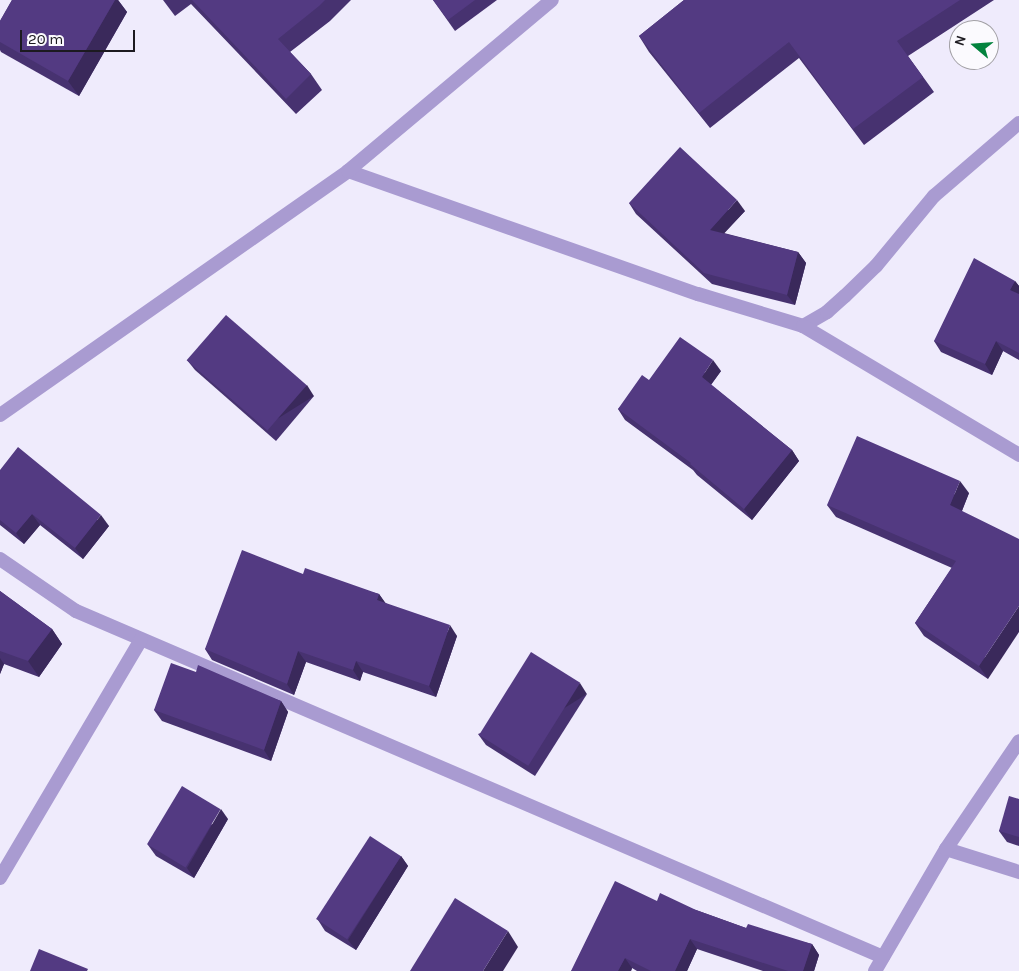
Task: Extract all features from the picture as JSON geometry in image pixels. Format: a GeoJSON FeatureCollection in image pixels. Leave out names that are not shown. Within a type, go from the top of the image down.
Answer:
{"type":"FeatureCollection","features":[{"type":"Feature","properties":{"kind":"street"},"geometry":{"type":"LineString","coordinates":[[0,415],[348,171],[552,0]]}},
{"type":"Feature","properties":{"kind":"street"},"geometry":{"type":"LineString","coordinates":[[804,326],[827,312],[845,296],[876,266],[934,196],[1019,123]]}},
{"type":"Feature","properties":{"kind":"street"},"geometry":{"type":"LineString","coordinates":[[348,171],[698,294],[804,326],[1019,455]]}},
{"type":"Feature","properties":{"kind":"street"},"geometry":{"type":"LineString","coordinates":[[0,559],[76,611],[883,957]]}},
{"type":"Feature","properties":{"kind":"street"},"geometry":{"type":"LineString","coordinates":[[0,878],[141,640]]}},
{"type":"Feature","properties":{"kind":"street"},"geometry":{"type":"LineString","coordinates":[[875,971],[946,849],[1019,742]]}},
{"type":"Feature","properties":{"kind":"street"},"geometry":{"type":"LineString","coordinates":[[946,849],[1019,872]]}},
{"type":"Feature","properties":{"kind":"building"},"geometry":{"type":"Polygon","coordinates":[[[12,0],[115,0],[68,81],[0,42],[0,21],[12,0]]]}},
{"type":"Feature","properties":{"kind":"building"},"geometry":{"type":"Polygon","coordinates":[[[192,0],[325,0],[278,39],[311,74],[286,99],[192,0]]]}},
{"type":"Feature","properties":{"kind":"building"},"geometry":{"type":"Polygon","coordinates":[[[433,0],[475,0],[448,20],[433,0]]]}},
{"type":"Feature","properties":{"kind":"building"},"geometry":{"type":"Polygon","coordinates":[[[684,0],[960,0],[897,41],[923,77],[853,129],[789,42],[699,113],[639,36],[684,0]]]}},
{"type":"Feature","properties":{"kind":"building"},"geometry":{"type":"Polygon","coordinates":[[[680,147],[737,200],[710,230],[798,252],[787,295],[704,273],[629,203],[680,147]]]}},
{"type":"Feature","properties":{"kind":"building"},"geometry":{"type":"Polygon","coordinates":[[[974,258],[1015,281],[1010,290],[1019,294],[1019,353],[996,341],[985,364],[934,341],[974,258]]]}},
{"type":"Feature","properties":{"kind":"building"},"geometry":{"type":"Polygon","coordinates":[[[226,315],[307,385],[267,430],[187,360],[226,315]]]}},
{"type":"Feature","properties":{"kind":"building"},"geometry":{"type":"Polygon","coordinates":[[[680,337],[713,360],[702,377],[792,450],[744,509],[691,463],[618,409],[642,375],[649,380],[680,337]]]}},
{"type":"Feature","properties":{"kind":"building"},"geometry":{"type":"Polygon","coordinates":[[[857,436],[960,481],[950,505],[1019,539],[1019,606],[979,666],[915,623],[956,561],[827,505],[857,436]]]}},
{"type":"Feature","properties":{"kind":"building"},"geometry":{"type":"Polygon","coordinates":[[[18,447],[101,515],[75,548],[32,514],[16,533],[0,520],[0,470],[18,447]]]}},
{"type":"Feature","properties":{"kind":"building"},"geometry":{"type":"Polygon","coordinates":[[[242,550],[303,574],[305,568],[379,594],[377,600],[450,625],[429,686],[356,661],[353,670],[298,651],[287,684],[205,649],[242,550]]]}},
{"type":"Feature","properties":{"kind":"building"},"geometry":{"type":"Polygon","coordinates":[[[0,591],[52,629],[28,661],[0,651],[0,591]]]}},
{"type":"Feature","properties":{"kind":"building"},"geometry":{"type":"Polygon","coordinates":[[[531,652],[580,683],[528,766],[479,735],[531,652]]]}},
{"type":"Feature","properties":{"kind":"building"},"geometry":{"type":"Polygon","coordinates":[[[171,663],[196,672],[198,665],[281,701],[264,750],[154,710],[171,663]]]}},
{"type":"Feature","properties":{"kind":"building"},"geometry":{"type":"Polygon","coordinates":[[[182,786],[221,809],[186,867],[147,844],[182,786]]]}},
{"type":"Feature","properties":{"kind":"building"},"geometry":{"type":"Polygon","coordinates":[[[1009,796],[1019,799],[1019,837],[999,831],[1009,796]]]}},
{"type":"Feature","properties":{"kind":"building"},"geometry":{"type":"Polygon","coordinates":[[[370,836],[401,856],[347,939],[316,919],[370,836]]]}},
{"type":"Feature","properties":{"kind":"building"},"geometry":{"type":"Polygon","coordinates":[[[615,881],[657,901],[660,893],[696,910],[746,928],[748,924],[812,944],[803,971],[788,971],[690,939],[675,971],[651,971],[625,958],[618,971],[571,971],[615,881]]]}},
{"type":"Feature","properties":{"kind":"building"},"geometry":{"type":"Polygon","coordinates":[[[455,898],[508,931],[483,971],[410,971],[455,898]]]}},
{"type":"Feature","properties":{"kind":"building"},"geometry":{"type":"Polygon","coordinates":[[[39,949],[88,969],[87,971],[30,971],[39,949]]]}}]}
